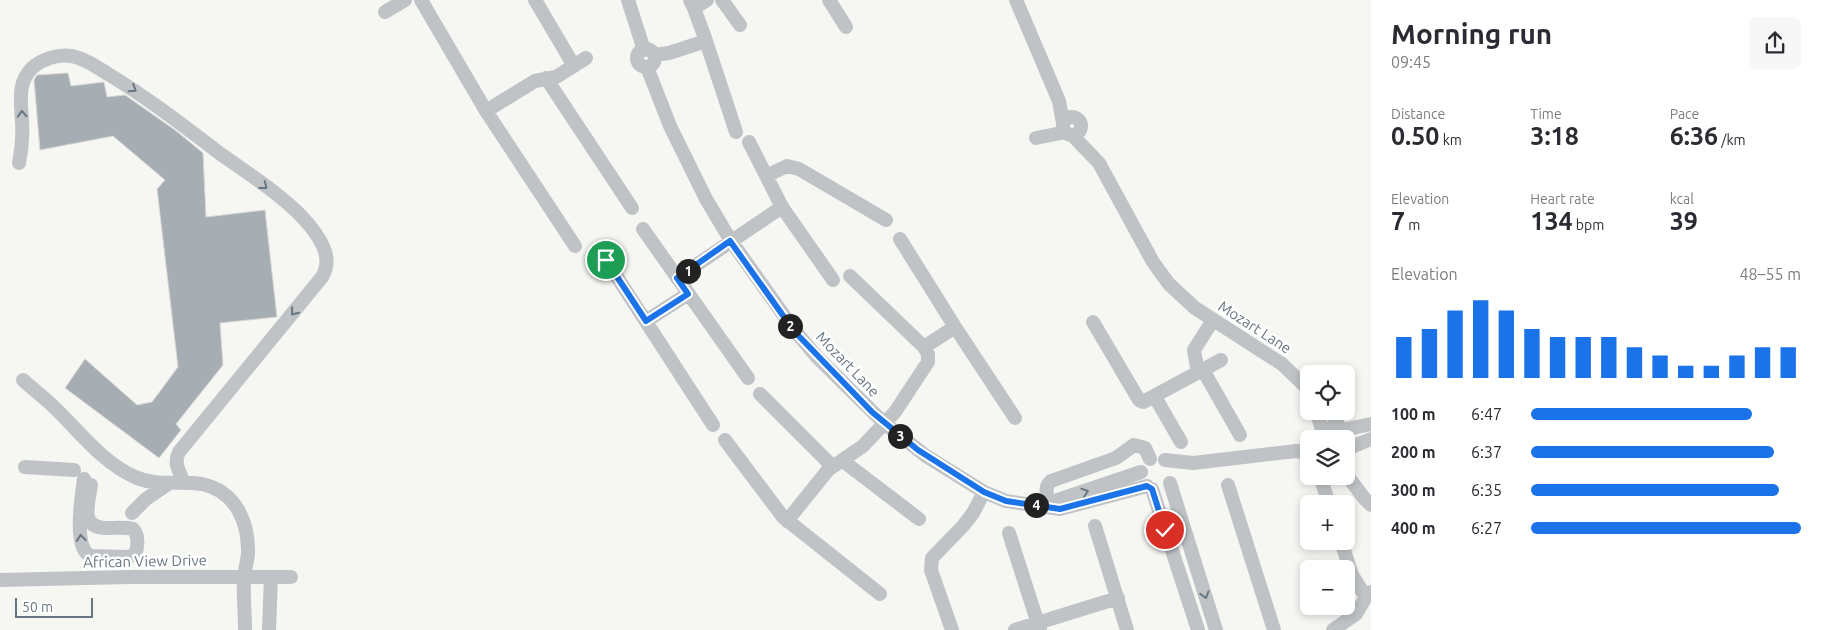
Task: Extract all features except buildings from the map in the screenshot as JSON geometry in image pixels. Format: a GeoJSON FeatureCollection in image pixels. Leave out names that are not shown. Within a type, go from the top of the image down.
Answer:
{"type":"FeatureCollection","features":[{"type":"Feature","properties":{"kind":"street"},"geometry":{"type":"LineString","coordinates":[[385,12],[405,0]]}},
{"type":"Feature","properties":{"kind":"street"},"geometry":{"type":"LineString","coordinates":[[421,0],[486,112],[575,246]]}},
{"type":"Feature","properties":{"kind":"street"},"geometry":{"type":"LineString","coordinates":[[535,0],[574,66]]}},
{"type":"Feature","properties":{"kind":"street","name":"Mozart Lane"},"geometry":{"type":"LineString","coordinates":[[628,0],[670,126],[706,199],[730,241],[794,331],[884,422],[918,450],[984,492],[1006,501],[1043,504],[1055,508],[1072,507],[1150,487]]}},
{"type":"Feature","properties":{"kind":"street"},"geometry":{"type":"LineString","coordinates":[[708,0],[692,4],[736,132]]}},
{"type":"Feature","properties":{"kind":"street"},"geometry":{"type":"LineString","coordinates":[[722,0],[740,25]]}},
{"type":"Feature","properties":{"kind":"street"},"geometry":{"type":"LineString","coordinates":[[829,0],[846,27]]}},
{"type":"Feature","properties":{"kind":"street"},"geometry":{"type":"LineString","coordinates":[[1016,0],[1059,101],[1076,125],[1042,137]]}},
{"type":"Feature","properties":{"kind":"street"},"geometry":{"type":"LineString","coordinates":[[648,57],[670,53],[706,41]]}},
{"type":"Feature","properties":{"kind":"street"},"geometry":{"type":"LineString","coordinates":[[19,163],[22,145],[20,94],[22,82],[40,62],[59,56],[70,56],[94,65],[138,92],[270,190],[309,224],[322,243],[326,254],[327,267],[322,277],[176,457],[176,464],[184,483]]}},
{"type":"Feature","properties":{"kind":"street"},"geometry":{"type":"LineString","coordinates":[[486,112],[535,81],[558,76],[586,58]]}},
{"type":"Feature","properties":{"kind":"street"},"geometry":{"type":"LineString","coordinates":[[546,78],[632,208]]}},
{"type":"Feature","properties":{"kind":"street","name":"Mozart Lane"},"geometry":{"type":"LineString","coordinates":[[1076,125],[1082,146],[1099,163],[1164,279],[1188,303],[1282,364],[1300,381]]}},
{"type":"Feature","properties":{"kind":"street"},"geometry":{"type":"LineString","coordinates":[[749,142],[782,206],[833,280]]}},
{"type":"Feature","properties":{"kind":"street"},"geometry":{"type":"LineString","coordinates":[[766,176],[787,166],[799,169],[886,220]]}},
{"type":"Feature","properties":{"kind":"street"},"geometry":{"type":"LineString","coordinates":[[677,278],[782,206]]}},
{"type":"Feature","properties":{"kind":"street"},"geometry":{"type":"LineString","coordinates":[[643,229],[748,378]]}},
{"type":"Feature","properties":{"kind":"street"},"geometry":{"type":"LineString","coordinates":[[900,239],[1015,418]]}},
{"type":"Feature","properties":{"kind":"street"},"geometry":{"type":"LineString","coordinates":[[606,260],[713,425]]}},
{"type":"Feature","properties":{"kind":"street"},"geometry":{"type":"LineString","coordinates":[[787,521],[838,464],[863,446],[902,404],[927,365],[929,358],[924,347],[850,276]]}},
{"type":"Feature","properties":{"kind":"street"},"geometry":{"type":"LineString","coordinates":[[646,321],[688,294]]}},
{"type":"Feature","properties":{"kind":"street"},"geometry":{"type":"LineString","coordinates":[[1214,320],[1194,350],[1201,371],[1240,435]]}},
{"type":"Feature","properties":{"kind":"street"},"geometry":{"type":"LineString","coordinates":[[1093,322],[1139,400],[1143,402],[1221,360]]}},
{"type":"Feature","properties":{"kind":"street"},"geometry":{"type":"LineString","coordinates":[[924,347],[955,327]]}},
{"type":"Feature","properties":{"kind":"street"},"geometry":{"type":"LineString","coordinates":[[23,380],[52,405],[93,447],[114,464],[143,480],[168,484],[202,484],[226,496],[237,508],[247,532],[248,555],[244,577],[245,630]]}},
{"type":"Feature","properties":{"kind":"street"},"geometry":{"type":"LineString","coordinates":[[760,394],[838,464],[919,519]]}},
{"type":"Feature","properties":{"kind":"street"},"geometry":{"type":"LineString","coordinates":[[1155,397],[1181,442]]}},
{"type":"Feature","properties":{"kind":"street"},"geometry":{"type":"LineString","coordinates":[[1336,420],[1341,429]]}},
{"type":"Feature","properties":{"kind":"street"},"geometry":{"type":"LineString","coordinates":[[1329,430],[1332,428],[1341,429],[1371,424]]}},
{"type":"Feature","properties":{"kind":"street"},"geometry":{"type":"LineString","coordinates":[[1355,447],[1371,439]]}},
{"type":"Feature","properties":{"kind":"street"},"geometry":{"type":"LineString","coordinates":[[725,440],[787,521],[880,594]]}},
{"type":"Feature","properties":{"kind":"street"},"geometry":{"type":"LineString","coordinates":[[1043,504],[1047,484],[1051,481],[1116,458],[1134,445],[1145,448],[1150,460]]}},
{"type":"Feature","properties":{"kind":"street"},"geometry":{"type":"LineString","coordinates":[[1198,630],[1150,487],[1142,477],[1146,463],[1160,458],[1193,463],[1300,452]]}},
{"type":"Feature","properties":{"kind":"street"},"geometry":{"type":"LineString","coordinates":[[1165,460],[1172,468],[1171,481],[1216,630]]}},
{"type":"Feature","properties":{"kind":"street"},"geometry":{"type":"LineString","coordinates":[[1150,487],[1162,489],[1193,463]]}},
{"type":"Feature","properties":{"kind":"street"},"geometry":{"type":"LineString","coordinates":[[26,467],[83,478]]}},
{"type":"Feature","properties":{"kind":"street","name":"Mozart Lane"},"geometry":{"type":"LineString","coordinates":[[1043,504],[1142,472]]}},
{"type":"Feature","properties":{"kind":"street"},"geometry":{"type":"LineString","coordinates":[[83,478],[87,514],[90,523],[98,528],[133,529],[136,532],[137,544],[134,555],[127,557],[92,556],[83,550],[80,512],[83,478]]}},
{"type":"Feature","properties":{"kind":"street"},"geometry":{"type":"LineString","coordinates":[[132,512],[146,499],[168,484]]}},
{"type":"Feature","properties":{"kind":"street"},"geometry":{"type":"LineString","coordinates":[[1228,485],[1274,630]]}},
{"type":"Feature","properties":{"kind":"street"},"geometry":{"type":"LineString","coordinates":[[1355,485],[1371,505]]}},
{"type":"Feature","properties":{"kind":"street"},"geometry":{"type":"LineString","coordinates":[[952,630],[931,570],[930,561],[963,526],[973,513],[984,492]]}},
{"type":"Feature","properties":{"kind":"street"},"geometry":{"type":"LineString","coordinates":[[1095,526],[1127,630]]}},
{"type":"Feature","properties":{"kind":"street"},"geometry":{"type":"LineString","coordinates":[[1009,533],[1039,626]]}},
{"type":"Feature","properties":{"kind":"street"},"geometry":{"type":"LineString","coordinates":[[1333,630],[1356,614],[1368,595],[1352,575],[1343,550]]}},
{"type":"Feature","properties":{"kind":"street","name":"African View Drive"},"geometry":{"type":"LineString","coordinates":[[0,580],[129,577],[291,577]]}},
{"type":"Feature","properties":{"kind":"street"},"geometry":{"type":"LineString","coordinates":[[269,630],[271,577]]}},
{"type":"Feature","properties":{"kind":"street"},"geometry":{"type":"LineString","coordinates":[[1015,630],[1039,626],[1118,598]]}},
{"type":"Feature","properties":{"kind":"street"},"geometry":{"type":"LineString","coordinates":[[245,616],[269,615]]}},
{"type":"Feature","properties":{"kind":"route"},"geometry":{"type":"LineString","coordinates":[[606,260],[646,321],[688,294],[677,278],[730,241],[801,339],[872,412],[926,456],[984,492],[1006,501],[1048,508],[1072,507],[1147,486],[1152,489],[1165,530]]}}]}
